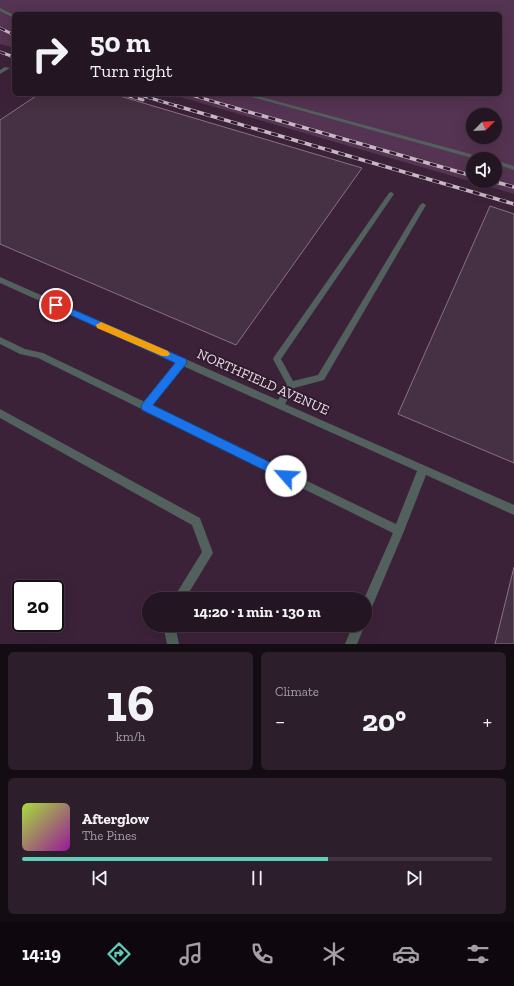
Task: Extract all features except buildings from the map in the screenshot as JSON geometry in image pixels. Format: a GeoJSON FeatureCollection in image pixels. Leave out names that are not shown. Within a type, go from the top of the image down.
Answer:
{"type":"FeatureCollection","features":[{"type":"Feature","properties":{"kind":"lane"},"geometry":{"type":"LineString","coordinates":[[0,9],[12,16]]}},
{"type":"Feature","properties":{"kind":"lane"},"geometry":{"type":"LineString","coordinates":[[0,72],[8,68]]}},
{"type":"Feature","properties":{"kind":"lane"},"geometry":{"type":"LineString","coordinates":[[251,96],[466,154]]}},
{"type":"Feature","properties":{"kind":"lane"},"geometry":{"type":"LineString","coordinates":[[502,164],[514,168]]}},
{"type":"Feature","properties":{"kind":"lane"},"geometry":{"type":"LineString","coordinates":[[291,385],[277,359],[390,194]]}},
{"type":"Feature","properties":{"kind":"lane"},"geometry":{"type":"LineString","coordinates":[[280,405],[291,385],[321,378],[423,205]]}},
{"type":"Feature","properties":{"kind":"lane","name":"NORTHFIELD AVENUE"},"geometry":{"type":"LineString","coordinates":[[0,280],[514,510]]}},
{"type":"Feature","properties":{"kind":"lane"},"geometry":{"type":"LineString","coordinates":[[0,340],[23,352],[40,355],[398,531]]}},
{"type":"Feature","properties":{"kind":"lane"},"geometry":{"type":"LineString","coordinates":[[146,407],[182,362]]}},
{"type":"Feature","properties":{"kind":"lane"},"geometry":{"type":"LineString","coordinates":[[0,413],[196,522],[208,553],[183,592]]}},
{"type":"Feature","properties":{"kind":"lane"},"geometry":{"type":"LineString","coordinates":[[372,593],[422,469]]}},
{"type":"Feature","properties":{"kind":"lane"},"geometry":{"type":"LineString","coordinates":[[170,632],[173,644]]}},
{"type":"Feature","properties":{"kind":"lane"},"geometry":{"type":"LineString","coordinates":[[351,644],[356,632]]}},
{"type":"Feature","properties":{"kind":"shaded area"},"geometry":{"type":"Polygon","coordinates":[[[0,0],[514,0],[514,194],[493,188],[502,188],[502,152],[466,152],[466,180],[177,96],[502,96],[502,12],[12,12],[12,47],[0,44],[0,0]]]}},
{"type":"Feature","properties":{"kind":"shaded area"},"geometry":{"type":"Polygon","coordinates":[[[0,16],[12,23],[12,96],[229,96],[466,179],[466,188],[502,188],[502,178],[514,174],[514,644],[0,644],[0,16]]]}},
{"type":"Feature","properties":{"kind":"railway"},"geometry":{"type":"LineString","coordinates":[[0,28],[12,34]]}},
{"type":"Feature","properties":{"kind":"railway"},"geometry":{"type":"LineString","coordinates":[[0,52],[12,56]]}},
{"type":"Feature","properties":{"kind":"railway"},"geometry":{"type":"LineString","coordinates":[[129,96],[143,100]]}},
{"type":"Feature","properties":{"kind":"railway"},"geometry":{"type":"LineString","coordinates":[[144,96],[180,107]]}},
{"type":"Feature","properties":{"kind":"railway"},"geometry":{"type":"LineString","coordinates":[[195,96],[232,107]]}},
{"type":"Feature","properties":{"kind":"railway"},"geometry":{"type":"LineString","coordinates":[[177,106],[514,204]]}},
{"type":"Feature","properties":{"kind":"railway"},"geometry":{"type":"LineString","coordinates":[[228,106],[466,174]]}},
{"type":"Feature","properties":{"kind":"railway"},"geometry":{"type":"LineString","coordinates":[[502,184],[514,187]]}},
{"type":"Feature","properties":{"kind":"slow traffic"},"geometry":{"type":"LineString","coordinates":[[101,325],[165,354]]}},
{"type":"Feature","properties":{"kind":"route"},"geometry":{"type":"LineString","coordinates":[[56,305],[182,362],[146,407],[286,476]]}}]}
